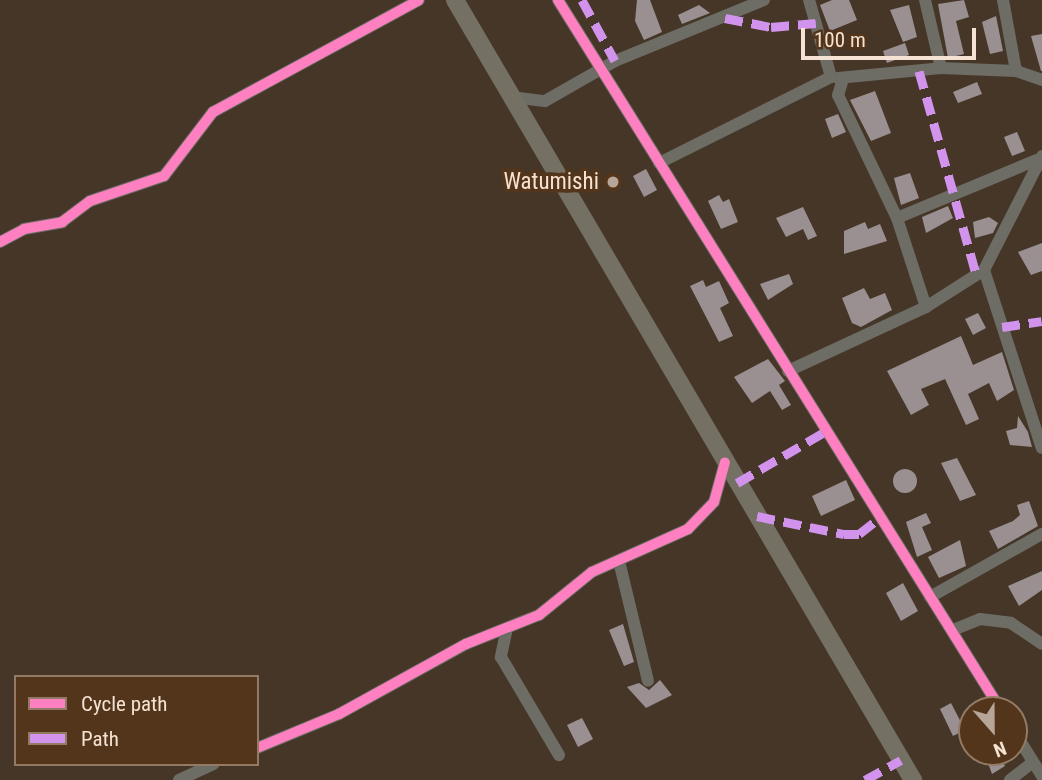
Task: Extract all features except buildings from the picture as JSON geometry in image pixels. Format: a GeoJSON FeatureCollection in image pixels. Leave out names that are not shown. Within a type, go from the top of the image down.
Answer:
{"type":"FeatureCollection","features":[{"type":"Feature","properties":{"kind":"highway"},"geometry":{"type":"LineString","coordinates":[[455,0],[913,780]]}},
{"type":"Feature","properties":{"kind":"street"},"geometry":{"type":"LineString","coordinates":[[0,242],[24,229],[62,222],[90,201],[164,176],[213,112],[419,0]]}},
{"type":"Feature","properties":{"kind":"street"},"geometry":{"type":"LineString","coordinates":[[558,0],[993,696]]}},
{"type":"Feature","properties":{"kind":"street"},"geometry":{"type":"LineString","coordinates":[[511,97],[545,101],[601,69],[764,0]]}},
{"type":"Feature","properties":{"kind":"street"},"geometry":{"type":"LineString","coordinates":[[808,0],[837,78],[838,95],[897,218],[926,307]]}},
{"type":"Feature","properties":{"kind":"street"},"geometry":{"type":"LineString","coordinates":[[925,0],[941,68]]}},
{"type":"Feature","properties":{"kind":"street"},"geometry":{"type":"LineString","coordinates":[[1003,0],[1016,71]]}},
{"type":"Feature","properties":{"kind":"street"},"geometry":{"type":"LineString","coordinates":[[660,163],[837,78],[941,68],[1016,71],[1042,80]]}},
{"type":"Feature","properties":{"kind":"street"},"geometry":{"type":"LineString","coordinates":[[897,218],[1039,158]]}},
{"type":"Feature","properties":{"kind":"street"},"geometry":{"type":"LineString","coordinates":[[788,371],[926,307],[984,270],[1003,243],[1039,158]]}},
{"type":"Feature","properties":{"kind":"street"},"geometry":{"type":"LineString","coordinates":[[984,270],[1042,448]]}},
{"type":"Feature","properties":{"kind":"street"},"geometry":{"type":"LineString","coordinates":[[259,747],[550,610],[588,575],[701,519],[715,502],[725,462]]}},
{"type":"Feature","properties":{"kind":"street"},"geometry":{"type":"LineString","coordinates":[[930,597],[1042,534]]}},
{"type":"Feature","properties":{"kind":"street"},"geometry":{"type":"LineString","coordinates":[[619,561],[648,681]]}},
{"type":"Feature","properties":{"kind":"street"},"geometry":{"type":"LineString","coordinates":[[953,630],[980,619],[1011,623],[1042,645]]}},
{"type":"Feature","properties":{"kind":"street"},"geometry":{"type":"LineString","coordinates":[[507,628],[501,657],[559,755]]}},
{"type":"Feature","properties":{"kind":"street"},"geometry":{"type":"LineString","coordinates":[[1010,780],[1038,767],[1028,752]]}},
{"type":"Feature","properties":{"kind":"street"},"geometry":{"type":"LineString","coordinates":[[179,780],[209,766]]}},
{"type":"Feature","properties":{"kind":"marked path"},"geometry":{"type":"LineString","coordinates":[[582,0],[615,61]]}},
{"type":"Feature","properties":{"kind":"marked path"},"geometry":{"type":"LineString","coordinates":[[725,18],[771,27],[816,23]]}},
{"type":"Feature","properties":{"kind":"marked path"},"geometry":{"type":"LineString","coordinates":[[919,71],[976,274]]}},
{"type":"Feature","properties":{"kind":"marked path"},"geometry":{"type":"LineString","coordinates":[[1002,327],[1042,321]]}},
{"type":"Feature","properties":{"kind":"marked path"},"geometry":{"type":"LineString","coordinates":[[737,483],[826,431]]}},
{"type":"Feature","properties":{"kind":"marked path"},"geometry":{"type":"LineString","coordinates":[[757,516],[844,534],[859,534],[881,517]]}},
{"type":"Feature","properties":{"kind":"marked path"},"geometry":{"type":"LineString","coordinates":[[865,780],[901,760]]}},
{"type":"Feature","properties":{"kind":"cycle path"},"geometry":{"type":"LineString","coordinates":[[0,242],[24,229],[62,222],[90,201],[164,176],[213,112],[419,0]]}},
{"type":"Feature","properties":{"kind":"cycle path"},"geometry":{"type":"LineString","coordinates":[[558,0],[992,696]]}},
{"type":"Feature","properties":{"kind":"cycle path"},"geometry":{"type":"LineString","coordinates":[[259,747],[339,714],[466,644],[539,615],[592,572],[688,529],[714,502],[725,462]]}},
{"type":"Feature","properties":{"kind":"place","name":"Watumishi"},"geometry":{"type":"Point","coordinates":[613,182]}}]}
